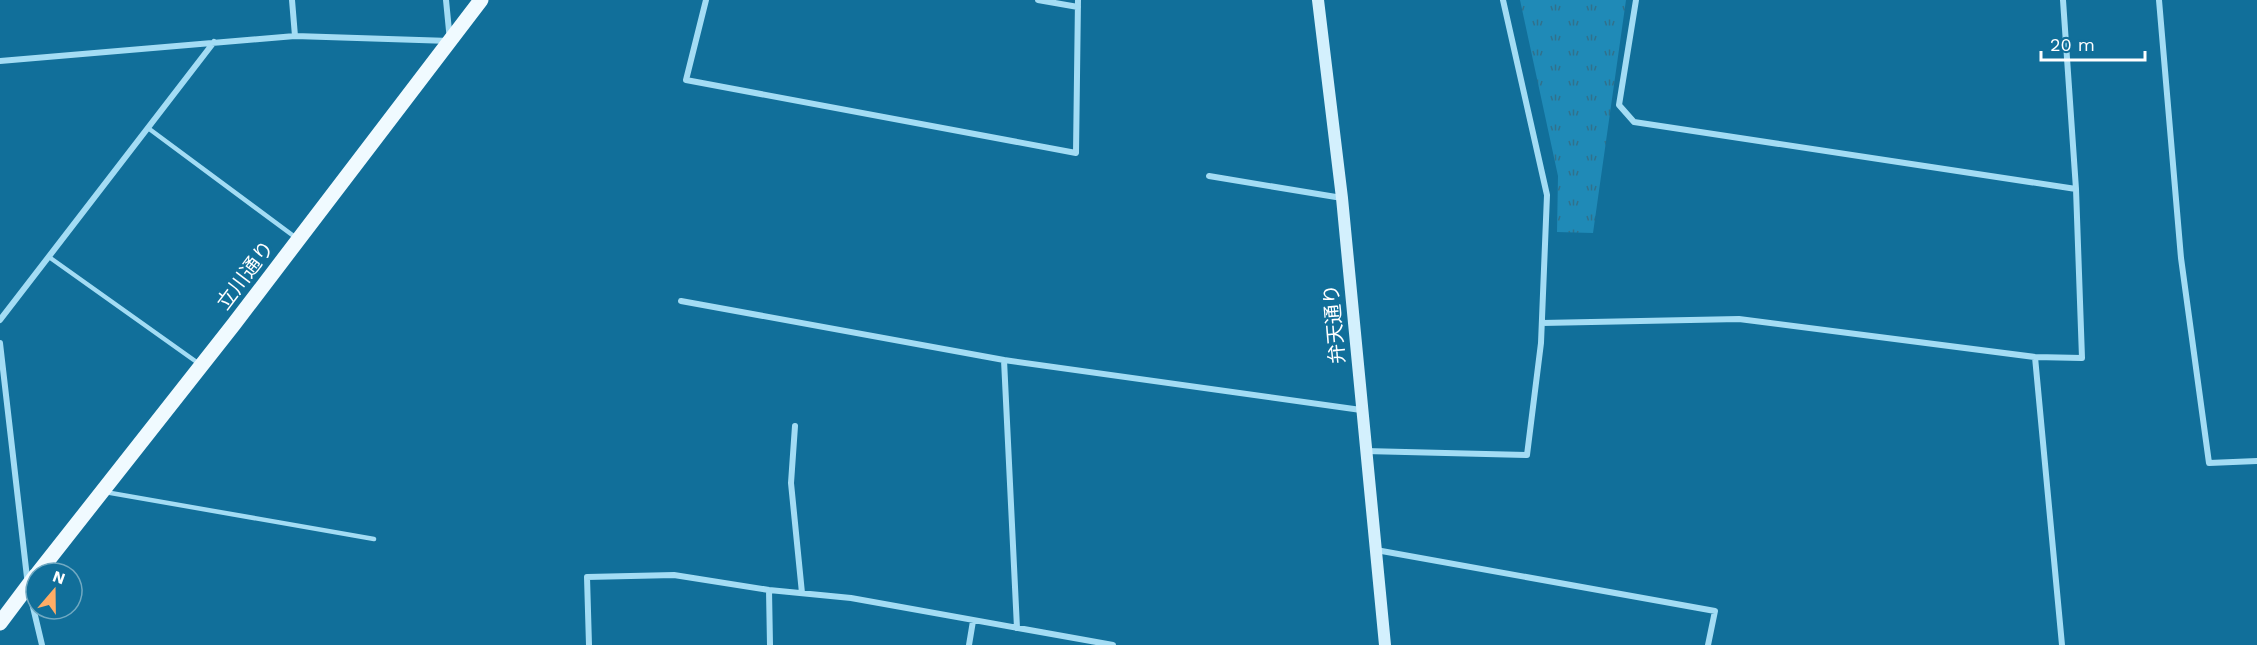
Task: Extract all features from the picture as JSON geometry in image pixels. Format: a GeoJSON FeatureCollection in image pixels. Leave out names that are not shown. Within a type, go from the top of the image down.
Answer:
{"type":"FeatureCollection","features":[{"type":"Feature","properties":{"kind":"main road","name":"立川通り"},"geometry":{"type":"LineString","coordinates":[[48,561],[299,240],[481,0]]}},
{"type":"Feature","properties":{"kind":"main road","name":"立川通り"},"geometry":{"type":"LineString","coordinates":[[0,623],[24,591]]}},
{"type":"Feature","properties":{"kind":"street"},"geometry":{"type":"LineString","coordinates":[[292,0],[295,36]]}},
{"type":"Feature","properties":{"kind":"street"},"geometry":{"type":"LineString","coordinates":[[0,61],[295,36],[450,41],[446,0]]}},
{"type":"Feature","properties":{"kind":"street"},"geometry":{"type":"LineString","coordinates":[[706,0],[686,80],[1076,153],[1078,3],[1038,0]]}},
{"type":"Feature","properties":{"kind":"street","name":"弁天通り"},"geometry":{"type":"LineString","coordinates":[[1318,0],[1342,198],[1385,645]]}},
{"type":"Feature","properties":{"kind":"street"},"geometry":{"type":"LineString","coordinates":[[1365,451],[1527,455],[1542,323],[1547,195],[1503,0]]}},
{"type":"Feature","properties":{"kind":"street"},"geometry":{"type":"LineString","coordinates":[[1636,0],[1619,105],[1634,122],[2076,189]]}},
{"type":"Feature","properties":{"kind":"street"},"geometry":{"type":"LineString","coordinates":[[1542,323],[1739,319],[2035,357],[2082,358],[2076,189],[2063,0]]}},
{"type":"Feature","properties":{"kind":"street"},"geometry":{"type":"LineString","coordinates":[[2159,0],[2181,258],[2209,463],[2257,461]]}},
{"type":"Feature","properties":{"kind":"street"},"geometry":{"type":"LineString","coordinates":[[0,320],[214,42]]}},
{"type":"Feature","properties":{"kind":"street"},"geometry":{"type":"LineString","coordinates":[[1209,176],[1342,198]]}},
{"type":"Feature","properties":{"kind":"street"},"geometry":{"type":"LineString","coordinates":[[681,301],[1005,360],[1361,410]]}},
{"type":"Feature","properties":{"kind":"street"},"geometry":{"type":"LineString","coordinates":[[0,344],[32,561]]}},
{"type":"Feature","properties":{"kind":"street"},"geometry":{"type":"LineString","coordinates":[[2035,357],[2062,645]]}},
{"type":"Feature","properties":{"kind":"street"},"geometry":{"type":"LineString","coordinates":[[1005,360],[1017,628]]}},
{"type":"Feature","properties":{"kind":"street"},"geometry":{"type":"LineString","coordinates":[[795,426],[791,483],[802,593]]}},
{"type":"Feature","properties":{"kind":"street"},"geometry":{"type":"LineString","coordinates":[[1376,550],[1715,611],[1708,645]]}},
{"type":"Feature","properties":{"kind":"street"},"geometry":{"type":"LineString","coordinates":[[589,645],[587,577],[674,575],[769,590],[851,598],[1113,645]]}},
{"type":"Feature","properties":{"kind":"street"},"geometry":{"type":"LineString","coordinates":[[769,590],[770,645]]}},
{"type":"Feature","properties":{"kind":"street"},"geometry":{"type":"LineString","coordinates":[[39,621],[42,645]]}},
{"type":"Feature","properties":{"kind":"street"},"geometry":{"type":"LineString","coordinates":[[969,645],[972,621]]}},
{"type":"Feature","properties":{"kind":"lane"},"geometry":{"type":"LineString","coordinates":[[148,128],[299,240]]}},
{"type":"Feature","properties":{"kind":"lane"},"geometry":{"type":"LineString","coordinates":[[49,256],[201,366]]}},
{"type":"Feature","properties":{"kind":"lane"},"geometry":{"type":"LineString","coordinates":[[103,492],[374,539]]}},
{"type":"Feature","properties":{"kind":"green space"},"geometry":{"type":"Polygon","coordinates":[[[1520,0],[1626,0],[1593,233],[1557,232],[1558,176],[1520,0]]]}}]}
